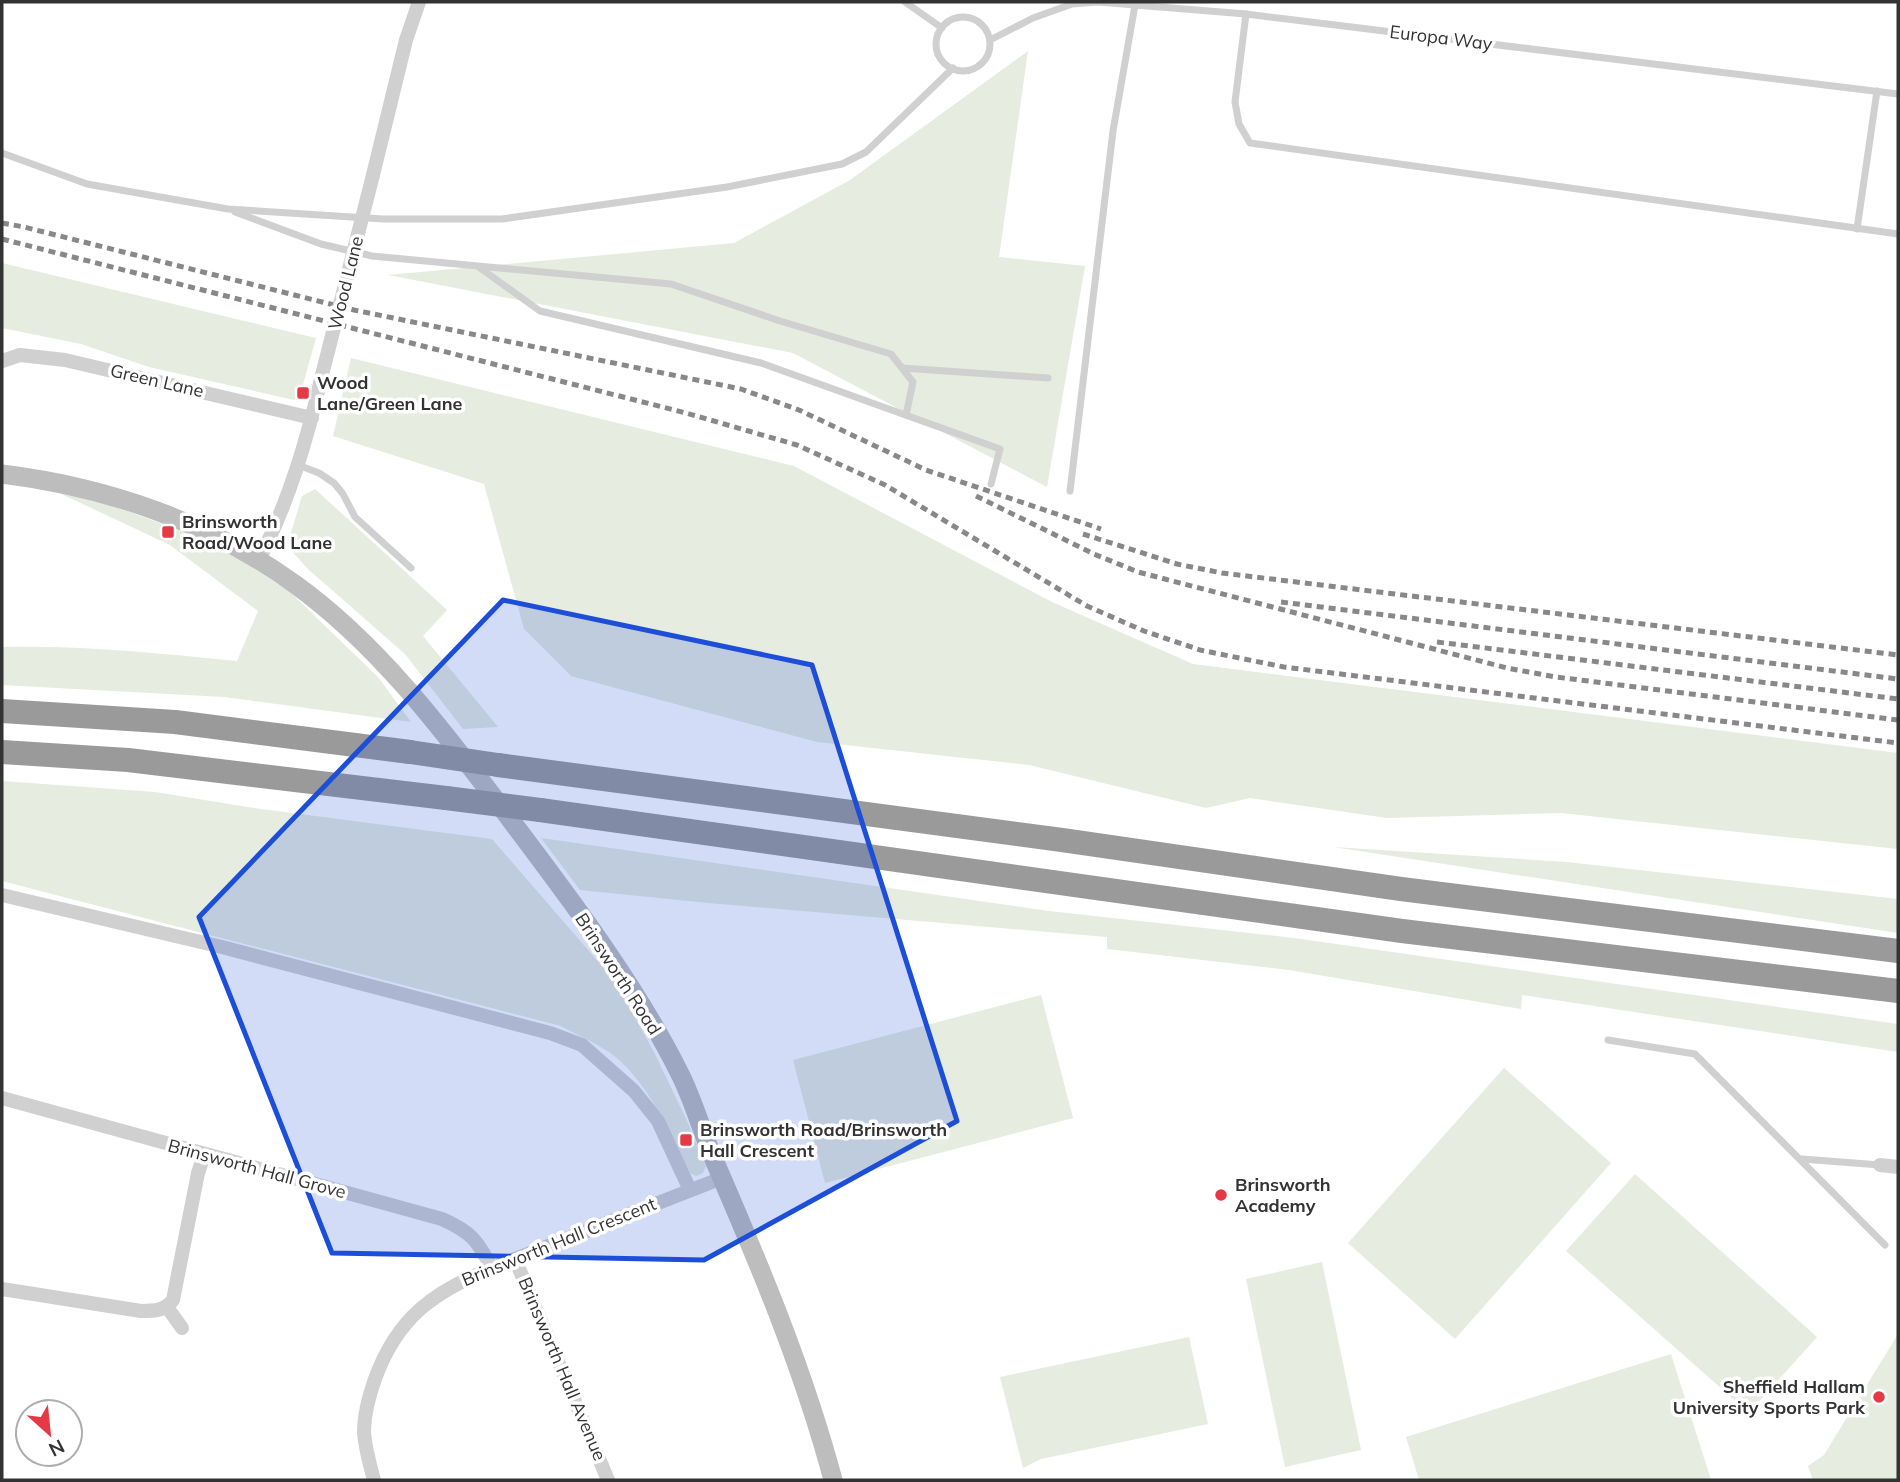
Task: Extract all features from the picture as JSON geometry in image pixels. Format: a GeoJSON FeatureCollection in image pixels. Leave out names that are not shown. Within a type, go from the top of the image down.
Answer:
{"type":"FeatureCollection","features":[{"type":"Feature","properties":{"kind":"highway"},"geometry":{"type":"LineString","coordinates":[[2,711],[175,722],[1062,840],[1401,889],[1898,951]]}},
{"type":"Feature","properties":{"kind":"highway"},"geometry":{"type":"LineString","coordinates":[[2,752],[128,760],[446,798],[1402,931],[1898,990]]}},
{"type":"Feature","properties":{"kind":"main road","name":"Brinsworth Road"},"geometry":{"type":"LineString","coordinates":[[2,474],[58,482],[127,500],[215,536],[259,560],[323,607],[392,672],[440,728],[610,955],[681,1075],[758,1263],[805,1390],[833,1480]]}},
{"type":"Feature","properties":{"kind":"street","name":"Wood Lane"},"geometry":{"type":"LineString","coordinates":[[259,560],[276,526],[299,466],[405,40],[419,2]]}},
{"type":"Feature","properties":{"kind":"street","name":"Green Lane"},"geometry":{"type":"LineString","coordinates":[[2,360],[20,355],[65,360],[312,418]]}},
{"type":"Feature","properties":{"kind":"street"},"geometry":{"type":"LineString","coordinates":[[2,895],[222,947],[550,1033],[582,1045],[634,1091],[658,1121],[690,1190]]}},
{"type":"Feature","properties":{"kind":"street","name":"Brinsworth Hall Grove"},"geometry":{"type":"LineString","coordinates":[[2,1098],[442,1219],[472,1235],[480,1244],[492,1268]]}},
{"type":"Feature","properties":{"kind":"street"},"geometry":{"type":"LineString","coordinates":[[2,1289],[141,1311],[155,1311],[167,1307],[173,1300],[198,1173],[204,1155]]}},
{"type":"Feature","properties":{"kind":"street"},"geometry":{"type":"LineString","coordinates":[[1880,1165],[1898,1167]]}},
{"type":"Feature","properties":{"kind":"street","name":"Brinsworth Hall Crescent"},"geometry":{"type":"LineString","coordinates":[[374,1480],[364,1432],[372,1388],[382,1359],[412,1316],[432,1298],[454,1284],[492,1268],[722,1178]]}},
{"type":"Feature","properties":{"kind":"street","name":"Brinsworth Hall Avenue"},"geometry":{"type":"LineString","coordinates":[[515,1259],[608,1480]]}},
{"type":"Feature","properties":{"kind":"street"},"geometry":{"type":"LineString","coordinates":[[167,1307],[182,1328]]}},
{"type":"Feature","properties":{"kind":"lane"},"geometry":{"type":"LineString","coordinates":[[905,2],[942,28]]}},
{"type":"Feature","properties":{"kind":"lane","name":"Europa Way"},"geometry":{"type":"LineString","coordinates":[[990,40],[1033,18],[1072,4],[1098,2],[1246,15],[1898,94]]}},
{"type":"Feature","properties":{"kind":"lane"},"geometry":{"type":"LineString","coordinates":[[1070,491],[1113,131],[1135,5]]}},
{"type":"Feature","properties":{"kind":"lane"},"geometry":{"type":"LineString","coordinates":[[1246,15],[1235,102],[1238,124],[1250,143],[1898,233]]}},
{"type":"Feature","properties":{"kind":"lane"},"geometry":{"type":"LineString","coordinates":[[967,17],[985,27],[990,49],[979,66],[970,69],[953,68],[945,63],[938,52],[937,43],[942,28],[948,22],[967,17]]}},
{"type":"Feature","properties":{"kind":"lane"},"geometry":{"type":"LineString","coordinates":[[2,153],[87,184],[228,209],[383,219],[502,219],[739,184],[842,164],[866,152],[953,68]]}},
{"type":"Feature","properties":{"kind":"lane"},"geometry":{"type":"LineString","coordinates":[[1857,229],[1877,91]]}},
{"type":"Feature","properties":{"kind":"lane"},"geometry":{"type":"LineString","coordinates":[[228,209],[321,244],[372,256],[671,284],[891,354],[913,382],[906,415]]}},
{"type":"Feature","properties":{"kind":"lane"},"geometry":{"type":"LineString","coordinates":[[478,266],[540,311],[761,363],[1000,449],[991,484]]}},
{"type":"Feature","properties":{"kind":"lane"},"geometry":{"type":"LineString","coordinates":[[902,368],[1048,378]]}},
{"type":"Feature","properties":{"kind":"lane"},"geometry":{"type":"LineString","coordinates":[[299,466],[334,483],[355,517],[411,568]]}},
{"type":"Feature","properties":{"kind":"lane"},"geometry":{"type":"LineString","coordinates":[[1608,1040],[1695,1054],[1885,1245]]}},
{"type":"Feature","properties":{"kind":"lane"},"geometry":{"type":"LineString","coordinates":[[1802,1159],[1880,1165]]}},
{"type":"Feature","properties":{"kind":"highlighted area"},"geometry":{"type":"Polygon","coordinates":[[[503,600],[812,665],[957,1121],[704,1260],[332,1253],[199,917],[503,600]]]}},
{"type":"Feature","properties":{"kind":"shaded area"},"geometry":{"type":"Polygon","coordinates":[[[1028,51],[999,257],[1085,266],[1047,487],[793,353],[388,275],[734,243],[850,180],[1028,51]]]}},
{"type":"Feature","properties":{"kind":"shaded area"},"geometry":{"type":"Polygon","coordinates":[[[2,263],[316,338],[300,395],[294,400],[149,367],[81,344],[2,328],[2,263]]]}},
{"type":"Feature","properties":{"kind":"shaded area"},"geometry":{"type":"Polygon","coordinates":[[[351,358],[794,466],[1052,602],[1193,664],[1898,753],[1898,849],[1561,813],[1387,818],[1250,798],[1206,808],[1029,765],[817,742],[571,676],[524,629],[484,484],[333,436],[351,358]]]}},
{"type":"Feature","properties":{"kind":"shaded area"},"geometry":{"type":"Polygon","coordinates":[[[315,489],[447,610],[423,636],[498,727],[463,729],[405,654],[308,569],[287,546],[302,496],[315,489]]]}},
{"type":"Feature","properties":{"kind":"shaded area"},"geometry":{"type":"Polygon","coordinates":[[[55,491],[117,507],[223,547],[291,593],[378,677],[411,722],[224,697],[2,685],[2,647],[90,648],[237,661],[258,611],[170,545],[55,491]]]}},
{"type":"Feature","properties":{"kind":"shaded area"},"geometry":{"type":"Polygon","coordinates":[[[2,781],[155,792],[254,808],[492,839],[614,980],[654,1052],[688,1123],[706,1167],[703,1173],[696,1176],[690,1173],[666,1124],[623,1063],[603,1048],[561,1026],[2,881],[2,781]]]}},
{"type":"Feature","properties":{"kind":"shaded area"},"geometry":{"type":"Polygon","coordinates":[[[541,838],[1049,911],[1294,938],[1898,1024],[1898,1052],[1522,995],[1521,1009],[1289,970],[1107,949],[1107,937],[580,890],[541,838]]]}},
{"type":"Feature","properties":{"kind":"shaded area"},"geometry":{"type":"Polygon","coordinates":[[[1333,847],[1567,862],[1898,899],[1898,933],[1333,847]]]}},
{"type":"Feature","properties":{"kind":"shaded area"},"geometry":{"type":"Polygon","coordinates":[[[1041,995],[1073,1118],[825,1183],[793,1060],[1041,995]]]}},
{"type":"Feature","properties":{"kind":"shaded area"},"geometry":{"type":"Polygon","coordinates":[[[1504,1068],[1611,1163],[1455,1339],[1348,1243],[1504,1068]]]}},
{"type":"Feature","properties":{"kind":"shaded area"},"geometry":{"type":"Polygon","coordinates":[[[1635,1174],[1817,1337],[1749,1413],[1566,1251],[1635,1174]]]}},
{"type":"Feature","properties":{"kind":"shaded area"},"geometry":{"type":"Polygon","coordinates":[[[1322,1262],[1361,1450],[1285,1467],[1246,1279],[1322,1262]]]}},
{"type":"Feature","properties":{"kind":"shaded area","name":"Sheffield Hallam University Sports Park"},"geometry":{"type":"Polygon","coordinates":[[[1898,1334],[1898,1480],[1813,1480],[1808,1466],[1824,1455],[1898,1334]]]}},
{"type":"Feature","properties":{"kind":"shaded area"},"geometry":{"type":"Polygon","coordinates":[[[1189,1337],[1208,1424],[1041,1459],[1023,1468],[1000,1377],[1189,1337]]]}},
{"type":"Feature","properties":{"kind":"shaded area"},"geometry":{"type":"Polygon","coordinates":[[[1671,1354],[1711,1480],[1419,1480],[1406,1437],[1671,1354]]]}},
{"type":"Feature","properties":{"kind":"railway"},"geometry":{"type":"LineString","coordinates":[[2,223],[354,310],[741,389],[799,410],[926,470],[1101,529]]}},
{"type":"Feature","properties":{"kind":"railway"},"geometry":{"type":"LineString","coordinates":[[2,239],[686,413],[797,445],[885,485],[1087,606],[1144,631],[1200,650],[1284,667],[1898,743]]}},
{"type":"Feature","properties":{"kind":"railway"},"geometry":{"type":"LineString","coordinates":[[976,496],[1094,554],[1138,572],[1507,668],[1556,677],[1898,720]]}},
{"type":"Feature","properties":{"kind":"railway"},"geometry":{"type":"LineString","coordinates":[[1083,534],[1177,564],[1222,573],[1898,655]]}},
{"type":"Feature","properties":{"kind":"railway"},"geometry":{"type":"LineString","coordinates":[[1281,602],[1898,679]]}},
{"type":"Feature","properties":{"kind":"railway"},"geometry":{"type":"LineString","coordinates":[[1437,642],[1898,699]]}},
{"type":"Feature","properties":{"kind":"place","name":"Wood Lane/Green Lane"},"geometry":{"type":"Point","coordinates":[303,393]}},
{"type":"Feature","properties":{"kind":"place","name":"Brinsworth Road/Wood Lane"},"geometry":{"type":"Point","coordinates":[168,532]}},
{"type":"Feature","properties":{"kind":"place","name":"Brinsworth Road/Brinsworth Hall Crescent"},"geometry":{"type":"Point","coordinates":[686,1140]}},
{"type":"Feature","properties":{"kind":"place","name":"Brinsworth Academy"},"geometry":{"type":"Point","coordinates":[1221,1195]}},
{"type":"Feature","properties":{"kind":"place","name":"Sheffield Hallam University Sports Park"},"geometry":{"type":"Point","coordinates":[1879,1397]}}]}
